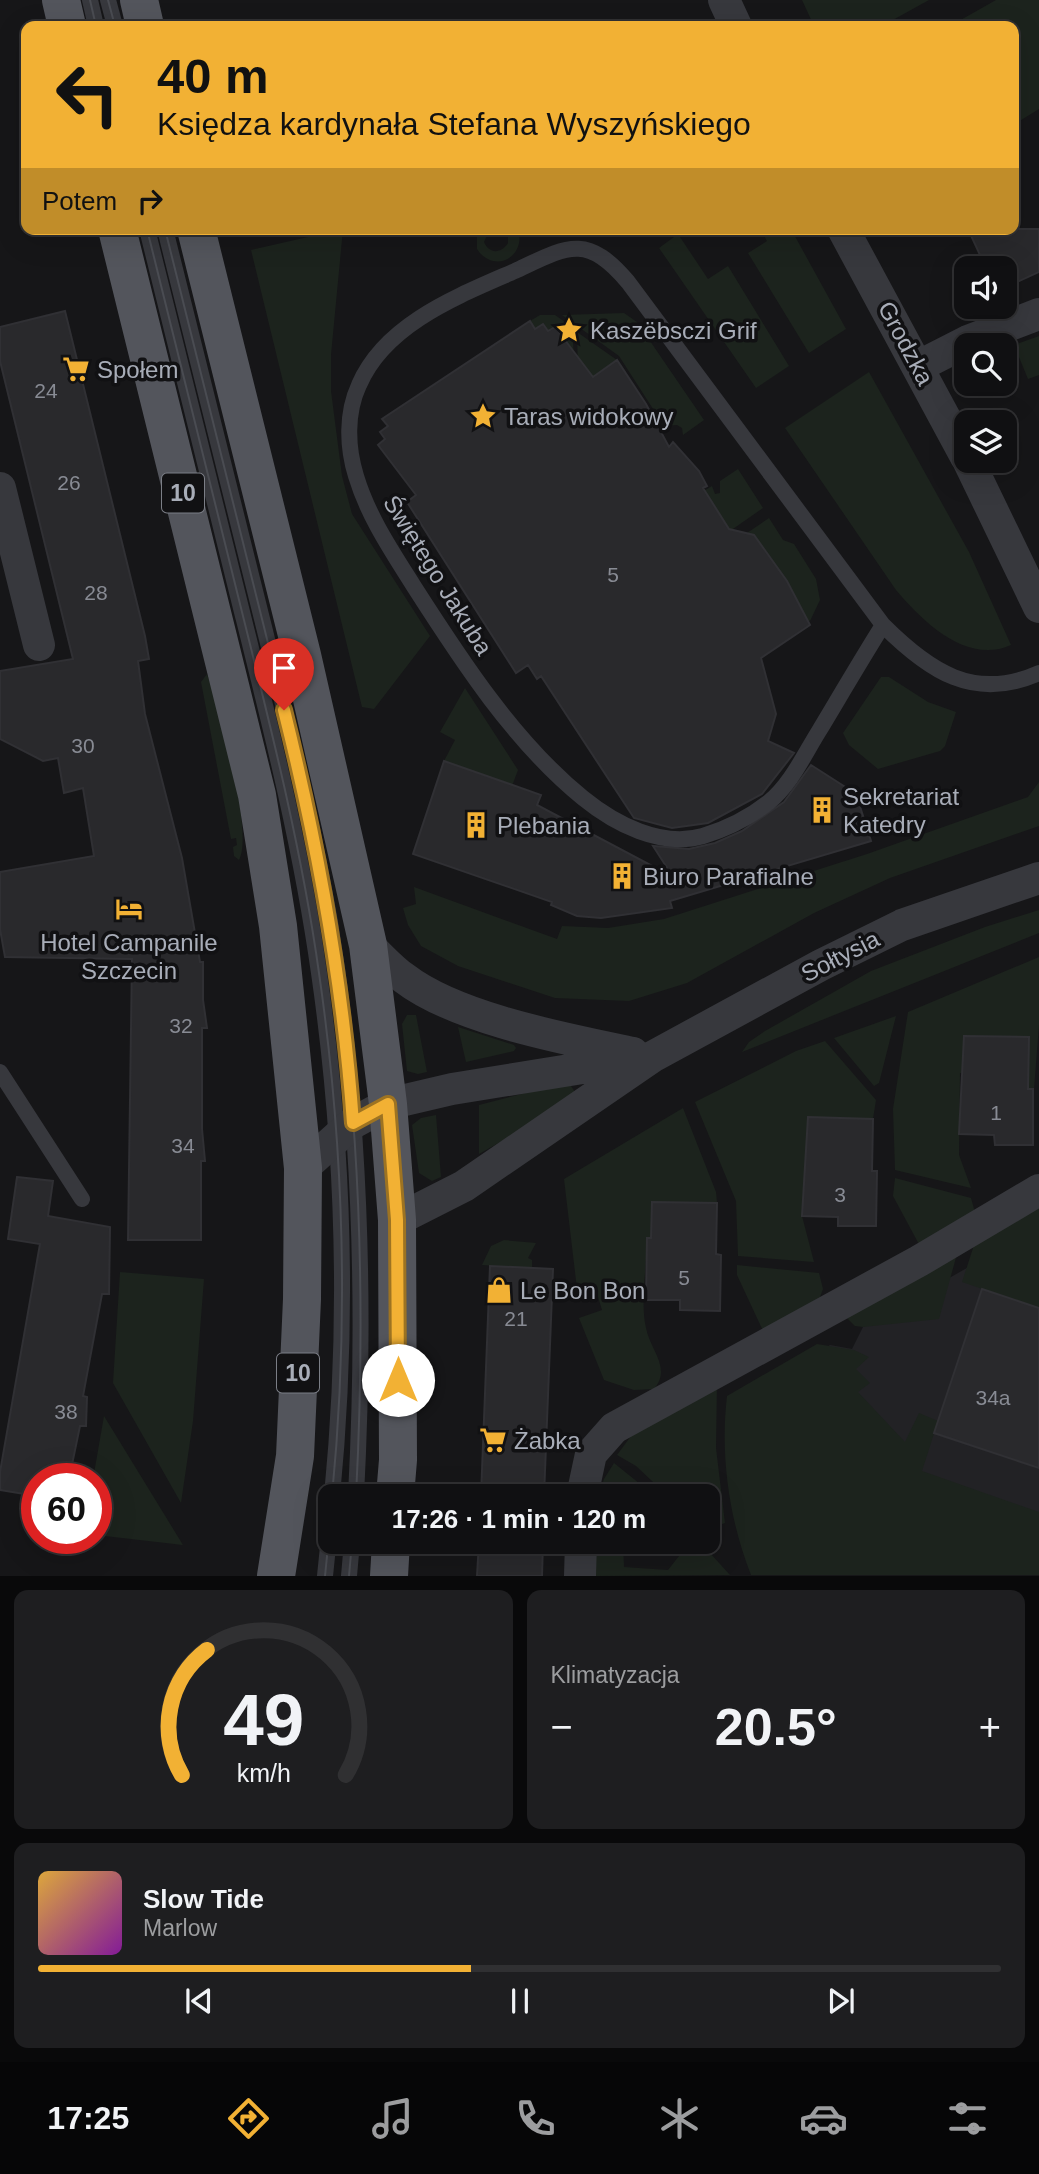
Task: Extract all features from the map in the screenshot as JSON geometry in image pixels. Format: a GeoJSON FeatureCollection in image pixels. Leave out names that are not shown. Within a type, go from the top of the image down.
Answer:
{"type":"FeatureCollection","features":[{"type":"Feature","properties":{"kind":"main road"},"geometry":{"type":"LineString","coordinates":[[61,0],[66,21]]}},
{"type":"Feature","properties":{"kind":"main road"},"geometry":{"type":"LineString","coordinates":[[139,0],[144,21]]}},
{"type":"Feature","properties":{"kind":"main road","name":"10"},"geometry":{"type":"LineString","coordinates":[[118,235],[248,758],[275,902],[303,1168],[302,1299],[295,1456],[276,1576]]}},
{"type":"Feature","properties":{"kind":"main road"},"geometry":{"type":"LineString","coordinates":[[197,235],[302,655],[368,945],[388,1104],[397,1220],[396,1484]]}},
{"type":"Feature","properties":{"kind":"main road"},"geometry":{"type":"LineString","coordinates":[[388,1576],[390,1554]]}},
{"type":"Feature","properties":{"kind":"street"},"geometry":{"type":"LineString","coordinates":[[724,0],[734,21]]}},
{"type":"Feature","properties":{"kind":"street","name":"Grodzka"},"geometry":{"type":"LineString","coordinates":[[846,235],[954,433]]}},
{"type":"Feature","properties":{"kind":"street"},"geometry":{"type":"LineString","coordinates":[[919,366],[968,341],[1039,314]]}},
{"type":"Feature","properties":{"kind":"street","name":"Grodzka"},"geometry":{"type":"LineString","coordinates":[[974,473],[1039,607]]}},
{"type":"Feature","properties":{"kind":"street"},"geometry":{"type":"LineString","coordinates":[[0,488],[39,645]]}},
{"type":"Feature","properties":{"kind":"street","name":"Sołtysia"},"geometry":{"type":"LineString","coordinates":[[397,1220],[464,1185],[652,1057],[878,936],[1039,878]]}},
{"type":"Feature","properties":{"kind":"street"},"geometry":{"type":"LineString","coordinates":[[368,945],[405,979],[446,1002],[545,1035],[652,1057]]}},
{"type":"Feature","properties":{"kind":"street","name":"Sołtysia"},"geometry":{"type":"LineString","coordinates":[[303,1168],[345,1131],[388,1104],[452,1089],[652,1057]]}},
{"type":"Feature","properties":{"kind":"street"},"geometry":{"type":"LineString","coordinates":[[585,1484],[591,1454],[600,1440],[620,1424],[919,1261],[1039,1189]]}},
{"type":"Feature","properties":{"kind":"street"},"geometry":{"type":"LineString","coordinates":[[580,1576],[581,1554]]}},
{"type":"Feature","properties":{"kind":"lane"},"geometry":{"type":"LineString","coordinates":[[90,0],[95,21]]}},
{"type":"Feature","properties":{"kind":"lane"},"geometry":{"type":"LineString","coordinates":[[108,0],[114,21]]}},
{"type":"Feature","properties":{"kind":"lane"},"geometry":{"type":"LineString","coordinates":[[148,235],[302,870],[345,1131],[341,1351],[333,1484]]}},
{"type":"Feature","properties":{"kind":"lane"},"geometry":{"type":"LineString","coordinates":[[166,235],[307,806],[330,923]]}},
{"type":"Feature","properties":{"kind":"lane","name":"Świętego Jakuba"},"geometry":{"type":"LineString","coordinates":[[883,625],[797,767],[770,801],[738,821],[701,837],[667,838],[627,826],[582,797],[509,720],[452,645],[387,543],[362,498],[354,472],[349,428],[351,406],[359,385],[375,357],[395,337],[471,290],[560,250],[578,248],[598,252],[628,282],[883,625],[920,659],[968,682],[1002,685],[1039,673]]}},
{"type":"Feature","properties":{"kind":"lane"},"geometry":{"type":"LineString","coordinates":[[218,516],[248,758]]}},
{"type":"Feature","properties":{"kind":"lane"},"geometry":{"type":"LineString","coordinates":[[302,655],[330,923],[345,1131],[361,1298],[356,1484]]}},
{"type":"Feature","properties":{"kind":"lane"},"geometry":{"type":"LineString","coordinates":[[278,685],[368,945]]}},
{"type":"Feature","properties":{"kind":"lane"},"geometry":{"type":"LineString","coordinates":[[0,1072],[82,1199]]}},
{"type":"Feature","properties":{"kind":"lane"},"geometry":{"type":"LineString","coordinates":[[325,1576],[327,1554]]}},
{"type":"Feature","properties":{"kind":"lane"},"geometry":{"type":"LineString","coordinates":[[349,1576],[351,1554]]}},
{"type":"Feature","properties":{"kind":"shaded area"},"geometry":{"type":"Polygon","coordinates":[[[802,0],[929,0],[891,21],[812,21],[802,0]]]}},
{"type":"Feature","properties":{"kind":"shaded area"},"geometry":{"type":"Polygon","coordinates":[[[996,0],[1039,0],[1039,109],[1019,121],[1019,21],[959,21],[996,0]]]}},
{"type":"Feature","properties":{"kind":"shaded area"},"geometry":{"type":"Polygon","coordinates":[[[317,235],[342,235],[331,355],[331,391],[342,476],[352,514],[430,636],[374,709],[362,707],[251,250],[317,235]]]}},
{"type":"Feature","properties":{"kind":"shaded area"},"geometry":{"type":"Polygon","coordinates":[[[477,235],[487,235],[484,242],[489,249],[495,251],[508,243],[507,235],[519,235],[518,248],[507,259],[491,260],[477,249],[477,235]]]}},
{"type":"Feature","properties":{"kind":"shaded area"},"geometry":{"type":"Polygon","coordinates":[[[679,235],[708,279],[728,266],[789,366],[756,388],[659,248],[679,235]]]}},
{"type":"Feature","properties":{"kind":"shaded area"},"geometry":{"type":"Polygon","coordinates":[[[764,235],[794,235],[846,329],[809,353],[748,253],[767,241],[764,235]]]}},
{"type":"Feature","properties":{"kind":"shaded area"},"geometry":{"type":"Polygon","coordinates":[[[624,313],[637,322],[704,420],[683,435],[682,428],[677,425],[664,426],[619,356],[562,315],[624,313]]]}},
{"type":"Feature","properties":{"kind":"shaded area"},"geometry":{"type":"Polygon","coordinates":[[[540,315],[555,315],[572,327],[575,374],[555,327],[548,331],[543,324],[535,329],[530,321],[540,315]]]}},
{"type":"Feature","properties":{"kind":"shaded area"},"geometry":{"type":"Polygon","coordinates":[[[577,332],[617,360],[594,378],[578,372],[577,332]]]}},
{"type":"Feature","properties":{"kind":"shaded area"},"geometry":{"type":"Polygon","coordinates":[[[1039,336],[1039,375],[1028,379],[1017,352],[1017,344],[1039,336]]]}},
{"type":"Feature","properties":{"kind":"shaded area"},"geometry":{"type":"Polygon","coordinates":[[[869,372],[969,552],[1011,645],[995,650],[962,645],[919,615],[896,590],[785,428],[869,372]]]}},
{"type":"Feature","properties":{"kind":"shaded area"},"geometry":{"type":"Polygon","coordinates":[[[738,469],[763,508],[730,531],[702,492],[712,486],[715,494],[720,493],[720,481],[738,469]]]}},
{"type":"Feature","properties":{"kind":"shaded area"},"geometry":{"type":"Polygon","coordinates":[[[769,518],[783,540],[794,544],[816,579],[820,600],[810,621],[803,619],[768,555],[747,533],[769,518]]]}},
{"type":"Feature","properties":{"kind":"shaded area"},"geometry":{"type":"Polygon","coordinates":[[[207,674],[239,798],[242,846],[239,860],[234,856],[236,838],[231,839],[201,682],[207,674]]]}},
{"type":"Feature","properties":{"kind":"shaded area"},"geometry":{"type":"Polygon","coordinates":[[[881,677],[889,677],[928,702],[956,712],[945,746],[940,751],[878,769],[849,745],[843,733],[881,677]]]}},
{"type":"Feature","properties":{"kind":"shaded area"},"geometry":{"type":"Polygon","coordinates":[[[465,688],[518,770],[512,786],[444,761],[455,740],[440,732],[465,688]]]}},
{"type":"Feature","properties":{"kind":"shaded area"},"geometry":{"type":"Polygon","coordinates":[[[1039,782],[1039,826],[890,878],[814,913],[687,983],[629,1001],[555,998],[458,966],[421,946],[408,925],[403,908],[416,904],[414,887],[557,939],[562,926],[608,928],[664,919],[867,854],[1028,797],[1039,782]]]}},
{"type":"Feature","properties":{"kind":"shaded area"},"geometry":{"type":"Polygon","coordinates":[[[1039,910],[1039,933],[742,1052],[749,1042],[765,1031],[871,971],[985,927],[1039,910]]]}},
{"type":"Feature","properties":{"kind":"shaded area"},"geometry":{"type":"Polygon","coordinates":[[[1039,957],[1039,1025],[1034,1089],[1028,1089],[964,1037],[963,1073],[960,1073],[959,1155],[971,1188],[895,1170],[893,1109],[908,1012],[1039,957]]]}},
{"type":"Feature","properties":{"kind":"shaded area"},"geometry":{"type":"Polygon","coordinates":[[[407,1015],[416,1015],[427,1072],[418,1074],[407,1071],[402,1024],[407,1015]]]}},
{"type":"Feature","properties":{"kind":"shaded area"},"geometry":{"type":"Polygon","coordinates":[[[896,1016],[879,1083],[874,1086],[834,1038],[896,1016]]]}},
{"type":"Feature","properties":{"kind":"shaded area"},"geometry":{"type":"Polygon","coordinates":[[[458,1027],[514,1045],[516,1048],[514,1051],[466,1062],[458,1027]]]}},
{"type":"Feature","properties":{"kind":"shaded area"},"geometry":{"type":"Polygon","coordinates":[[[825,1041],[876,1100],[873,1119],[808,1117],[802,1216],[814,1262],[738,1256],[736,1201],[695,1102],[796,1051],[825,1041]]]}},
{"type":"Feature","properties":{"kind":"shaded area"},"geometry":{"type":"Polygon","coordinates":[[[569,1083],[575,1092],[571,1102],[479,1154],[479,1105],[569,1083]]]}},
{"type":"Feature","properties":{"kind":"shaded area"},"geometry":{"type":"Polygon","coordinates":[[[683,1108],[716,1192],[717,1203],[652,1202],[651,1238],[647,1238],[644,1318],[661,1374],[654,1389],[634,1390],[604,1380],[579,1318],[602,1310],[594,1284],[577,1289],[564,1179],[683,1108]]]}},
{"type":"Feature","properties":{"kind":"shaded area"},"geometry":{"type":"Polygon","coordinates":[[[436,1115],[441,1177],[432,1181],[419,1173],[412,1125],[421,1118],[436,1115]]]}},
{"type":"Feature","properties":{"kind":"shaded area"},"geometry":{"type":"Polygon","coordinates":[[[895,1178],[971,1198],[976,1216],[921,1248],[893,1196],[895,1178]]]}},
{"type":"Feature","properties":{"kind":"shaded area"},"geometry":{"type":"Polygon","coordinates":[[[1039,1200],[1039,1308],[962,1282],[974,1245],[1039,1200]]]}},
{"type":"Feature","properties":{"kind":"shaded area"},"geometry":{"type":"Polygon","coordinates":[[[1039,1227],[1039,1575],[738,1398],[830,1345],[852,1349],[863,1327],[1039,1227]]]}},
{"type":"Feature","properties":{"kind":"shaded area"},"geometry":{"type":"Polygon","coordinates":[[[504,1240],[536,1243],[528,1258],[532,1260],[532,1268],[482,1265],[491,1246],[504,1240]]]}},
{"type":"Feature","properties":{"kind":"shaded area"},"geometry":{"type":"Polygon","coordinates":[[[957,1254],[939,1319],[863,1327],[855,1326],[844,1315],[957,1254]]]}},
{"type":"Feature","properties":{"kind":"shaded area"},"geometry":{"type":"Polygon","coordinates":[[[737,1265],[819,1273],[823,1289],[820,1297],[764,1333],[737,1275],[737,1265]]]}},
{"type":"Feature","properties":{"kind":"shaded area"},"geometry":{"type":"Polygon","coordinates":[[[120,1272],[204,1279],[193,1421],[181,1503],[113,1383],[120,1272]]]}},
{"type":"Feature","properties":{"kind":"shaded area"},"geometry":{"type":"Polygon","coordinates":[[[817,1344],[854,1350],[869,1357],[856,1369],[870,1383],[858,1392],[905,1442],[919,1413],[938,1421],[922,1471],[1039,1512],[1039,1575],[751,1575],[737,1532],[728,1487],[725,1441],[727,1396],[817,1344]]]}},
{"type":"Feature","properties":{"kind":"shaded area"},"geometry":{"type":"Polygon","coordinates":[[[717,1383],[716,1448],[725,1523],[720,1525],[720,1484],[655,1484],[636,1466],[617,1455],[631,1436],[717,1383]]]}},
{"type":"Feature","properties":{"kind":"shaded area"},"geometry":{"type":"Polygon","coordinates":[[[104,1416],[183,1545],[112,1537],[112,1463],[96,1463],[104,1416]]]}},
{"type":"Feature","properties":{"kind":"shaded area"},"geometry":{"type":"Polygon","coordinates":[[[614,1463],[640,1484],[602,1484],[614,1463]]]}},
{"type":"Feature","properties":{"kind":"shaded area"},"geometry":{"type":"Polygon","coordinates":[[[596,1554],[623,1554],[624,1567],[668,1570],[681,1554],[711,1554],[730,1575],[595,1576],[596,1554]]]}},
{"type":"Feature","properties":{"kind":"building"},"geometry":{"type":"Polygon","coordinates":[[[1019,229],[1039,229],[1039,272],[1017,282],[1017,256],[980,256],[971,235],[1019,235],[1019,229]]]}},
{"type":"Feature","properties":{"kind":"building"},"geometry":{"type":"Polygon","coordinates":[[[65,311],[145,636],[149,659],[138,661],[145,714],[182,858],[200,962],[203,962],[203,1000],[207,1028],[202,1028],[202,1129],[205,1161],[201,1161],[201,1240],[128,1240],[132,959],[5,957],[0,929],[0,872],[94,856],[83,788],[64,793],[58,758],[43,761],[0,739],[0,671],[73,659],[0,361],[0,327],[65,311]]]}},
{"type":"Feature","properties":{"kind":"building"},"geometry":{"type":"Polygon","coordinates":[[[530,321],[535,329],[543,324],[548,331],[555,327],[593,377],[617,360],[646,404],[669,447],[673,442],[699,471],[707,486],[703,488],[729,529],[754,535],[787,581],[810,625],[761,658],[776,714],[768,741],[794,753],[762,794],[708,823],[672,828],[634,818],[541,676],[537,679],[528,665],[516,673],[407,502],[416,495],[378,445],[385,439],[380,432],[388,426],[382,419],[530,321]]]}},
{"type":"Feature","properties":{"kind":"building"},"geometry":{"type":"Polygon","coordinates":[[[444,761],[541,795],[537,805],[673,877],[653,846],[689,849],[715,843],[742,831],[784,802],[811,765],[856,794],[871,841],[670,901],[672,908],[601,918],[577,916],[551,905],[552,902],[413,854],[444,761]]]}},
{"type":"Feature","properties":{"kind":"building"},"geometry":{"type":"Polygon","coordinates":[[[964,1036],[1029,1037],[1028,1089],[1033,1089],[1033,1145],[995,1145],[994,1135],[959,1134],[964,1036]]]}},
{"type":"Feature","properties":{"kind":"building"},"geometry":{"type":"Polygon","coordinates":[[[808,1117],[873,1119],[872,1171],[877,1171],[876,1226],[838,1226],[838,1217],[802,1216],[808,1117]]]}},
{"type":"Feature","properties":{"kind":"building"},"geometry":{"type":"Polygon","coordinates":[[[17,1177],[53,1181],[48,1216],[110,1227],[109,1294],[102,1294],[83,1396],[87,1397],[86,1426],[80,1426],[72,1463],[21,1463],[21,1493],[0,1490],[0,1472],[40,1244],[8,1239],[17,1177]]]}},
{"type":"Feature","properties":{"kind":"building"},"geometry":{"type":"Polygon","coordinates":[[[652,1202],[717,1203],[716,1254],[721,1255],[720,1311],[680,1310],[680,1300],[646,1300],[647,1238],[651,1238],[652,1202]]]}},
{"type":"Feature","properties":{"kind":"building"},"geometry":{"type":"Polygon","coordinates":[[[490,1266],[553,1269],[544,1484],[481,1484],[490,1266]]]}},
{"type":"Feature","properties":{"kind":"building"},"geometry":{"type":"Polygon","coordinates":[[[982,1289],[1039,1308],[1039,1468],[934,1433],[982,1289]]]}},
{"type":"Feature","properties":{"kind":"building"},"geometry":{"type":"Polygon","coordinates":[[[478,1554],[543,1554],[542,1576],[477,1576],[478,1554]]]}},
{"type":"Feature","properties":{"kind":"tram line"},"geometry":{"type":"LineString","coordinates":[[90,0],[95,21]]}},
{"type":"Feature","properties":{"kind":"tram line"},"geometry":{"type":"LineString","coordinates":[[108,0],[114,21]]}},
{"type":"Feature","properties":{"kind":"tram line"},"geometry":{"type":"LineString","coordinates":[[148,235],[275,747],[304,882],[319,973],[334,1103],[341,1234],[341,1365],[333,1484]]}},
{"type":"Feature","properties":{"kind":"tram line"},"geometry":{"type":"LineString","coordinates":[[166,235],[292,740],[330,922],[349,1065],[358,1208],[361,1352],[356,1484]]}},
{"type":"Feature","properties":{"kind":"tram line"},"geometry":{"type":"LineString","coordinates":[[325,1576],[327,1554]]}},
{"type":"Feature","properties":{"kind":"tram line"},"geometry":{"type":"LineString","coordinates":[[349,1576],[351,1554]]}},
{"type":"Feature","properties":{"kind":"place","name":"Kaszëbsczi Grif"},"geometry":{"type":"Point","coordinates":[569,330]}},
{"type":"Feature","properties":{"kind":"place","name":"Społem"},"geometry":{"type":"Point","coordinates":[76,369]}},
{"type":"Feature","properties":{"kind":"place","name":"Taras widokowy"},"geometry":{"type":"Point","coordinates":[483,416]}},
{"type":"Feature","properties":{"kind":"place","name":"Sekretariat Katedry"},"geometry":{"type":"Point","coordinates":[822,810]}},
{"type":"Feature","properties":{"kind":"place","name":"Plebania"},"geometry":{"type":"Point","coordinates":[476,825]}},
{"type":"Feature","properties":{"kind":"place","name":"Biuro Parafialne"},"geometry":{"type":"Point","coordinates":[622,876]}},
{"type":"Feature","properties":{"kind":"place","name":"Hotel Campanile Szczecin"},"geometry":{"type":"Point","coordinates":[129,909]}},
{"type":"Feature","properties":{"kind":"place","name":"Le Bon Bon"},"geometry":{"type":"Point","coordinates":[499,1290]}},
{"type":"Feature","properties":{"kind":"place","name":"Żabka"},"geometry":{"type":"Point","coordinates":[493,1440]}},
{"type":"Feature","properties":{"kind":"route"},"geometry":{"type":"LineString","coordinates":[[284,710],[307,806],[330,923],[353,1123],[388,1104],[397,1220],[398,1380]]}}]}
